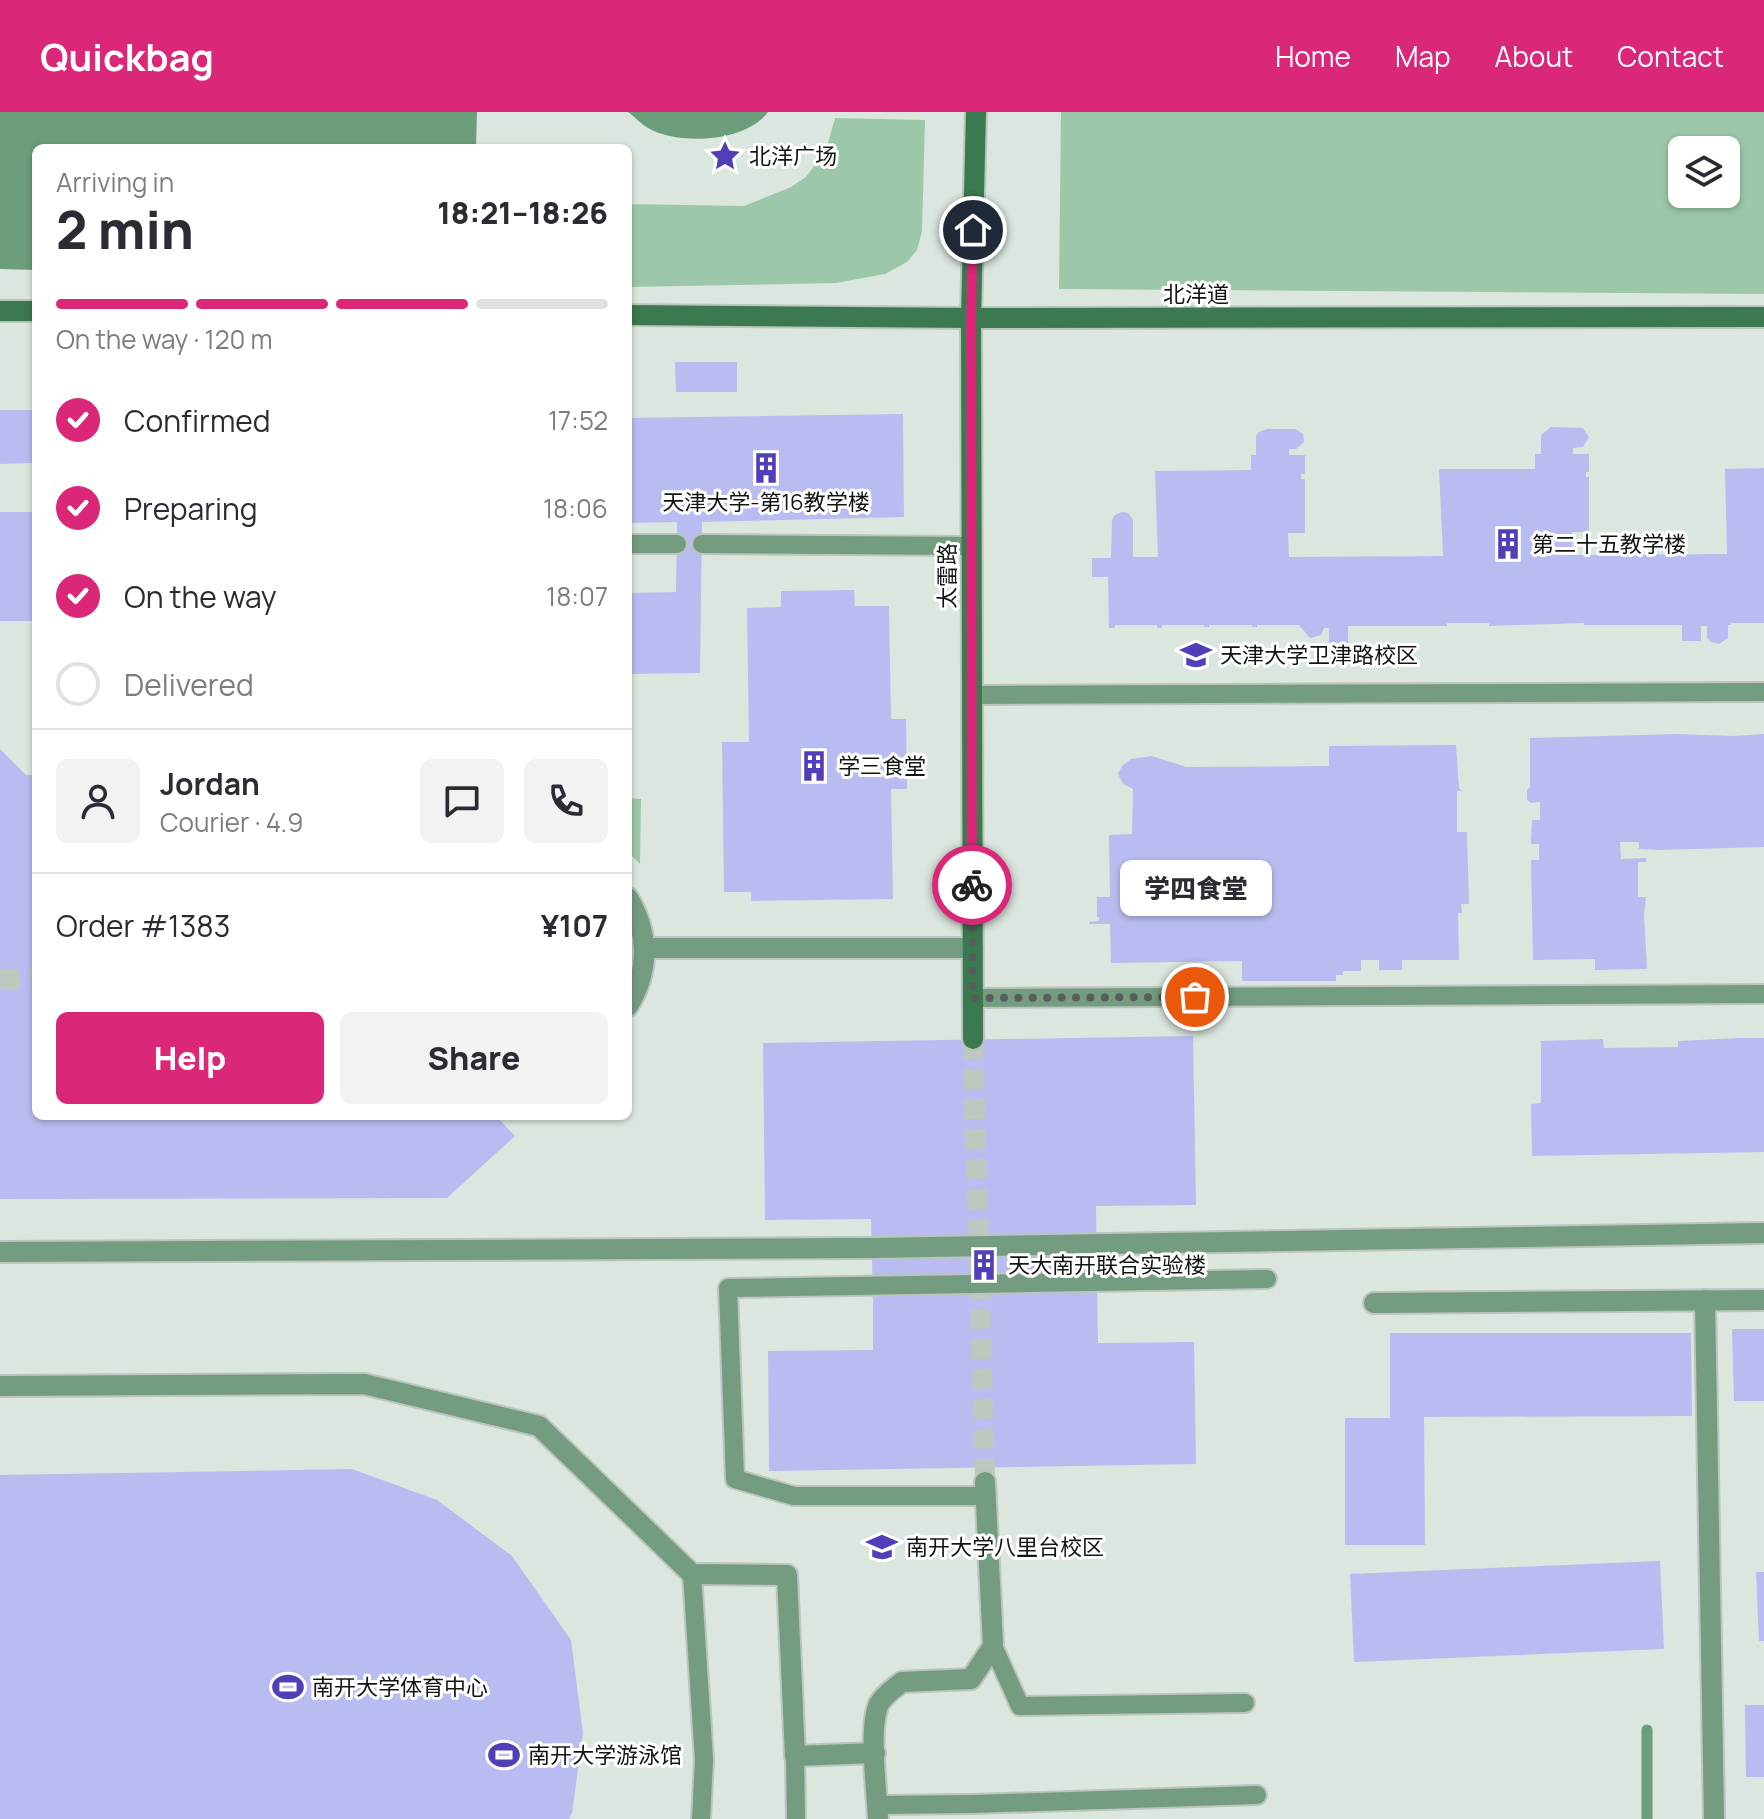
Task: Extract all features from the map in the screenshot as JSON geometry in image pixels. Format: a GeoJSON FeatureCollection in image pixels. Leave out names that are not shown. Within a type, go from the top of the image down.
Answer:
{"type":"FeatureCollection","features":[{"type":"Feature","properties":{"kind":"street","name":"太雷路"},"geometry":{"type":"LineString","coordinates":[[973,1039],[971,318],[976,112]]}},
{"type":"Feature","properties":{"kind":"street"},"geometry":{"type":"LineString","coordinates":[[0,311],[32,311]]}},
{"type":"Feature","properties":{"kind":"street","name":"北洋道"},"geometry":{"type":"LineString","coordinates":[[632,315],[1764,317]]}},
{"type":"Feature","properties":{"kind":"street"},"geometry":{"type":"LineString","coordinates":[[632,905],[646,948],[642,974],[632,997]]}},
{"type":"Feature","properties":{"kind":"street"},"geometry":{"type":"LineString","coordinates":[[646,948],[973,948]]}},
{"type":"Feature","properties":{"kind":"street"},"geometry":{"type":"LineString","coordinates":[[0,1252],[856,1248],[1764,1233]]}},
{"type":"Feature","properties":{"kind":"street"},"geometry":{"type":"LineString","coordinates":[[1705,1300],[1714,1819]]}},
{"type":"Feature","properties":{"kind":"street"},"geometry":{"type":"LineString","coordinates":[[1374,1303],[1764,1300]]}},
{"type":"Feature","properties":{"kind":"street"},"geometry":{"type":"LineString","coordinates":[[0,1386],[364,1384],[539,1426],[692,1574],[787,1575],[795,1756],[875,1753]]}},
{"type":"Feature","properties":{"kind":"street"},"geometry":{"type":"LineString","coordinates":[[878,1812],[876,1713],[881,1701],[902,1682],[971,1679],[993,1646],[985,1489]]}},
{"type":"Feature","properties":{"kind":"lane"},"geometry":{"type":"LineString","coordinates":[[632,544],[677,544]]}},
{"type":"Feature","properties":{"kind":"lane"},"geometry":{"type":"LineString","coordinates":[[702,544],[971,546]]}},
{"type":"Feature","properties":{"kind":"lane"},"geometry":{"type":"LineString","coordinates":[[972,695],[1764,692]]}},
{"type":"Feature","properties":{"kind":"lane"},"geometry":{"type":"LineString","coordinates":[[973,998],[1764,994]]}},
{"type":"Feature","properties":{"kind":"lane"},"geometry":{"type":"LineString","coordinates":[[985,1489],[794,1496],[735,1479],[728,1288],[1267,1279]]}},
{"type":"Feature","properties":{"kind":"lane"},"geometry":{"type":"LineString","coordinates":[[692,1574],[704,1760],[701,1819]]}},
{"type":"Feature","properties":{"kind":"lane"},"geometry":{"type":"LineString","coordinates":[[993,1646],[1020,1706],[1245,1703]]}},
{"type":"Feature","properties":{"kind":"lane"},"geometry":{"type":"LineString","coordinates":[[795,1756],[796,1819]]}},
{"type":"Feature","properties":{"kind":"lane"},"geometry":{"type":"LineString","coordinates":[[878,1812],[1257,1795]]}},
{"type":"Feature","properties":{"kind":"shaded area"},"geometry":{"type":"Polygon","coordinates":[[[0,112],[477,112],[476,144],[32,144],[32,270],[0,269],[0,112]]]}},
{"type":"Feature","properties":{"kind":"shaded area"},"geometry":{"type":"Polygon","coordinates":[[[628,112],[768,112],[744,130],[694,139],[661,134],[628,112]]]}},
{"type":"Feature","properties":{"kind":"shaded area"},"geometry":{"type":"Polygon","coordinates":[[[1061,112],[1764,112],[1764,294],[1059,289],[1061,112]]]}},
{"type":"Feature","properties":{"kind":"shaded area"},"geometry":{"type":"Polygon","coordinates":[[[835,118],[925,120],[922,231],[917,250],[907,262],[885,274],[836,283],[632,287],[632,204],[744,206],[791,187],[806,177],[826,150],[835,118]]]}},
{"type":"Feature","properties":{"kind":"shaded area"},"geometry":{"type":"Polygon","coordinates":[[[632,798],[641,799],[640,864],[632,856],[632,798]]]}},
{"type":"Feature","properties":{"kind":"building"},"geometry":{"type":"Polygon","coordinates":[[[675,362],[737,362],[737,392],[676,392],[675,362]]]}},
{"type":"Feature","properties":{"kind":"building"},"geometry":{"type":"Polygon","coordinates":[[[0,410],[32,410],[32,463],[0,464],[0,410]]]}},
{"type":"Feature","properties":{"kind":"building","name":"天津大学-第16教学楼"},"geometry":{"type":"Polygon","coordinates":[[[903,414],[904,517],[702,522],[700,673],[632,674],[632,593],[676,592],[677,522],[632,523],[632,418],[903,414]]]}},
{"type":"Feature","properties":{"kind":"building","name":"第二十五教学楼"},"geometry":{"type":"Polygon","coordinates":[[[1551,427],[1583,428],[1589,437],[1583,447],[1573,448],[1573,454],[1589,454],[1586,477],[1589,477],[1589,532],[1572,532],[1573,555],[1727,554],[1725,469],[1764,468],[1764,623],[1731,623],[1728,625],[1728,638],[1719,644],[1707,638],[1707,626],[1701,626],[1701,641],[1682,641],[1682,625],[1584,623],[1489,626],[1489,623],[1447,623],[1447,626],[1348,626],[1348,643],[1329,643],[1329,628],[1324,628],[1321,635],[1310,638],[1299,625],[1162,625],[1162,628],[1157,628],[1157,625],[1115,625],[1115,628],[1109,628],[1108,577],[1092,577],[1092,558],[1111,558],[1112,520],[1122,512],[1128,513],[1133,520],[1133,557],[1158,557],[1155,471],[1251,470],[1251,455],[1256,455],[1256,436],[1259,432],[1296,429],[1303,434],[1304,442],[1296,449],[1289,449],[1289,455],[1305,455],[1305,474],[1301,474],[1301,479],[1305,479],[1305,533],[1288,533],[1289,557],[1443,556],[1439,469],[1535,469],[1535,454],[1541,454],[1541,435],[1551,427]]]}},
{"type":"Feature","properties":{"kind":"building"},"geometry":{"type":"Polygon","coordinates":[[[0,512],[32,512],[32,621],[0,621],[0,512]]]}},
{"type":"Feature","properties":{"kind":"building","name":"学三食堂"},"geometry":{"type":"Polygon","coordinates":[[[854,590],[855,606],[889,606],[891,719],[906,719],[907,789],[891,789],[893,899],[751,901],[751,892],[724,892],[722,742],[749,742],[747,608],[781,607],[781,591],[854,590]]]}},
{"type":"Feature","properties":{"kind":"building"},"geometry":{"type":"Polygon","coordinates":[[[1764,734],[1764,847],[1658,850],[1639,849],[1639,842],[1620,842],[1621,859],[1646,858],[1646,862],[1638,862],[1638,897],[1646,897],[1647,969],[1595,970],[1595,959],[1533,960],[1531,860],[1539,860],[1539,844],[1531,844],[1531,839],[1532,820],[1540,820],[1540,802],[1527,800],[1530,738],[1764,734]]]}},
{"type":"Feature","properties":{"kind":"building"},"geometry":{"type":"Polygon","coordinates":[[[1456,745],[1459,788],[1462,791],[1457,791],[1457,832],[1467,832],[1469,904],[1461,904],[1462,913],[1458,913],[1459,960],[1402,960],[1402,970],[1379,970],[1379,960],[1361,960],[1361,971],[1343,971],[1343,975],[1336,975],[1336,981],[1242,981],[1242,961],[1111,963],[1110,924],[1089,924],[1099,921],[1097,897],[1110,897],[1109,835],[1132,834],[1133,789],[1123,784],[1118,774],[1131,759],[1152,756],[1186,767],[1329,766],[1329,746],[1456,745]]]}},
{"type":"Feature","properties":{"kind":"building"},"geometry":{"type":"Polygon","coordinates":[[[0,749],[26,775],[32,775],[32,1120],[500,1120],[515,1136],[447,1198],[0,1199],[0,749]]]}},
{"type":"Feature","properties":{"kind":"building","name":"天大南开联合实验楼"},"geometry":{"type":"Polygon","coordinates":[[[1193,1036],[1196,1205],[1096,1206],[1098,1343],[1194,1342],[1196,1464],[769,1471],[768,1351],[873,1350],[873,1301],[871,1219],[765,1220],[763,1043],[1193,1036]]]}},
{"type":"Feature","properties":{"kind":"building"},"geometry":{"type":"Polygon","coordinates":[[[1764,1038],[1764,1152],[1532,1156],[1531,1104],[1541,1103],[1541,1041],[1603,1039],[1604,1048],[1678,1047],[1678,1041],[1764,1038]]]}},
{"type":"Feature","properties":{"kind":"building"},"geometry":{"type":"Polygon","coordinates":[[[1732,1329],[1764,1329],[1764,1401],[1734,1401],[1732,1329]]]}},
{"type":"Feature","properties":{"kind":"building"},"geometry":{"type":"Polygon","coordinates":[[[1390,1333],[1691,1333],[1692,1416],[1424,1417],[1425,1545],[1345,1545],[1345,1418],[1390,1418],[1390,1333]]]}},
{"type":"Feature","properties":{"kind":"building","name":"南开大学体育中心"},"geometry":{"type":"Polygon","coordinates":[[[352,1469],[437,1500],[512,1556],[571,1640],[583,1733],[569,1819],[0,1819],[0,1475],[352,1469]]]}},
{"type":"Feature","properties":{"kind":"building"},"geometry":{"type":"Polygon","coordinates":[[[1660,1561],[1664,1649],[1354,1662],[1350,1574],[1660,1561]]]}},
{"type":"Feature","properties":{"kind":"building"},"geometry":{"type":"Polygon","coordinates":[[[1756,1572],[1764,1572],[1764,1641],[1759,1641],[1756,1572]]]}},
{"type":"Feature","properties":{"kind":"building"},"geometry":{"type":"Polygon","coordinates":[[[1745,1705],[1764,1705],[1764,1777],[1746,1777],[1745,1705]]]}},
{"type":"Feature","properties":{"kind":"waterway"},"geometry":{"type":"LineString","coordinates":[[1647,1730],[1647,1819]]}},
{"type":"Feature","properties":{"kind":"tunnel"},"geometry":{"type":"LineString","coordinates":[[0,980],[32,978]]}},
{"type":"Feature","properties":{"kind":"tunnel"},"geometry":{"type":"LineString","coordinates":[[973,1039],[985,1482]]}},
{"type":"Feature","properties":{"kind":"way so far"},"geometry":{"type":"LineString","coordinates":[[972,885],[973,998],[1195,997]]}},
{"type":"Feature","properties":{"kind":"place","name":"北洋广场"},"geometry":{"type":"Point","coordinates":[725,156]}},
{"type":"Feature","properties":{"kind":"place","name":"天津大学-第16教学楼"},"geometry":{"type":"Point","coordinates":[766,468]}},
{"type":"Feature","properties":{"kind":"place","name":"第二十五教学楼"},"geometry":{"type":"Point","coordinates":[1508,544]}},
{"type":"Feature","properties":{"kind":"place","name":"天津大学卫津路校区"},"geometry":{"type":"Point","coordinates":[1196,655]}},
{"type":"Feature","properties":{"kind":"place","name":"学三食堂"},"geometry":{"type":"Point","coordinates":[814,766]}},
{"type":"Feature","properties":{"kind":"place","name":"学四食堂"},"geometry":{"type":"Point","coordinates":[1195,997]}},
{"type":"Feature","properties":{"kind":"place","name":"天大南开联合实验楼"},"geometry":{"type":"Point","coordinates":[984,1265]}},
{"type":"Feature","properties":{"kind":"place","name":"南开大学八里台校区"},"geometry":{"type":"Point","coordinates":[882,1547]}},
{"type":"Feature","properties":{"kind":"place","name":"南开大学体育中心"},"geometry":{"type":"Point","coordinates":[288,1687]}},
{"type":"Feature","properties":{"kind":"place","name":"南开大学游泳馆"},"geometry":{"type":"Point","coordinates":[504,1755]}},
{"type":"Feature","properties":{"kind":"route"},"geometry":{"type":"LineString","coordinates":[[972,885],[973,230]]}}]}
